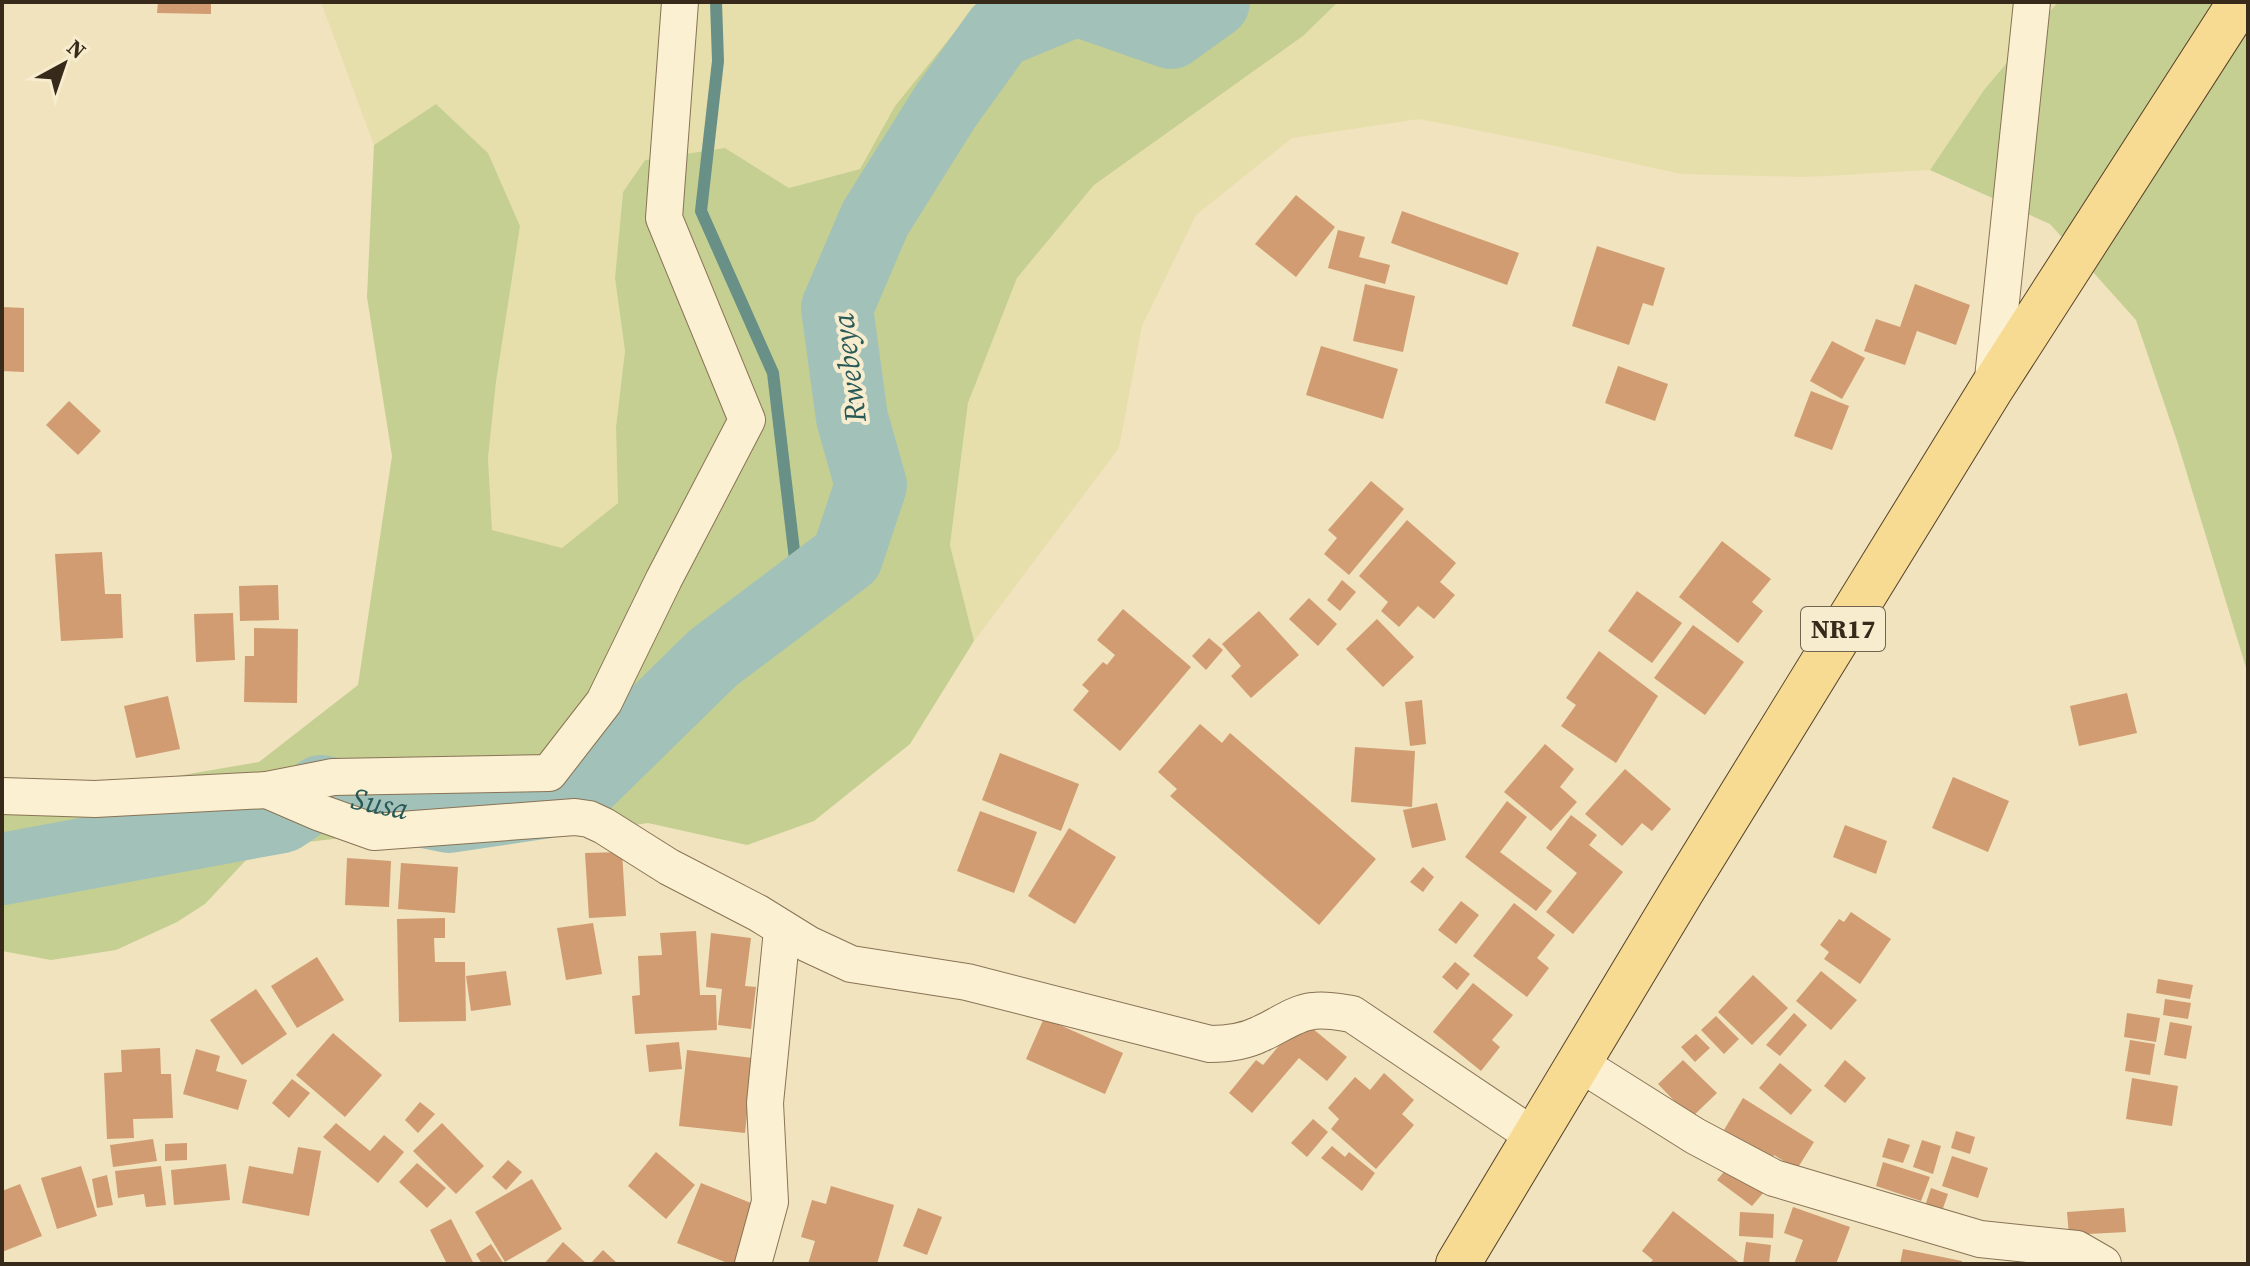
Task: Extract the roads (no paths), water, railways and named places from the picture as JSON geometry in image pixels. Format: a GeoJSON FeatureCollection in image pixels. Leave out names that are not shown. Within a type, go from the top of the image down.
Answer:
{"type":"FeatureCollection","features":[{"type":"Feature","properties":{"kind":"main road","name":"NR17"},"geometry":{"type":"LineString","coordinates":[[1458,1264],[1682,891],[1991,389],[2240,2]]}},
{"type":"Feature","properties":{"kind":"street"},"geometry":{"type":"LineString","coordinates":[[2,796],[95,799],[267,790],[333,777],[549,773],[604,702],[747,420],[664,218],[680,2]]}},
{"type":"Feature","properties":{"kind":"street"},"geometry":{"type":"LineString","coordinates":[[1991,389],[2032,2]]}},
{"type":"Feature","properties":{"kind":"street"},"geometry":{"type":"LineString","coordinates":[[267,790],[374,832],[575,817],[589,819],[619,834],[647,855],[758,913],[782,930],[851,964],[967,982],[1210,1044],[1234,1044],[1311,1011],[1352,1014],[1535,1137]]}},
{"type":"Feature","properties":{"kind":"street"},"geometry":{"type":"LineString","coordinates":[[753,1264],[770,1202],[765,1103],[782,930]]}},
{"type":"Feature","properties":{"kind":"street"},"geometry":{"type":"LineString","coordinates":[[1579,1063],[1695,1136],[1774,1178],[1980,1239],[2077,1249],[2103,1264]]}},
{"type":"Feature","properties":{"kind":"waterway"},"geometry":{"type":"LineString","coordinates":[[716,2],[718,61],[701,211],[773,373],[799,593]]}},
{"type":"Feature","properties":{"kind":"waterway","name":"Rwebeya"},"geometry":{"type":"LineString","coordinates":[[2,869],[282,817],[321,791],[449,817],[569,799],[713,658],[847,557],[871,485],[852,418],[837,308],[875,219],[945,107],[999,32],[1072,2]]}},
{"type":"Feature","properties":{"kind":"waterway","name":"Rwebeya"},"geometry":{"type":"LineString","coordinates":[[1082,2],[1171,33],[1214,2]]}},
{"type":"Feature","properties":{"kind":"water label","name":"Susa"},"geometry":{"type":"Point","coordinates":[381,803]}}]}
